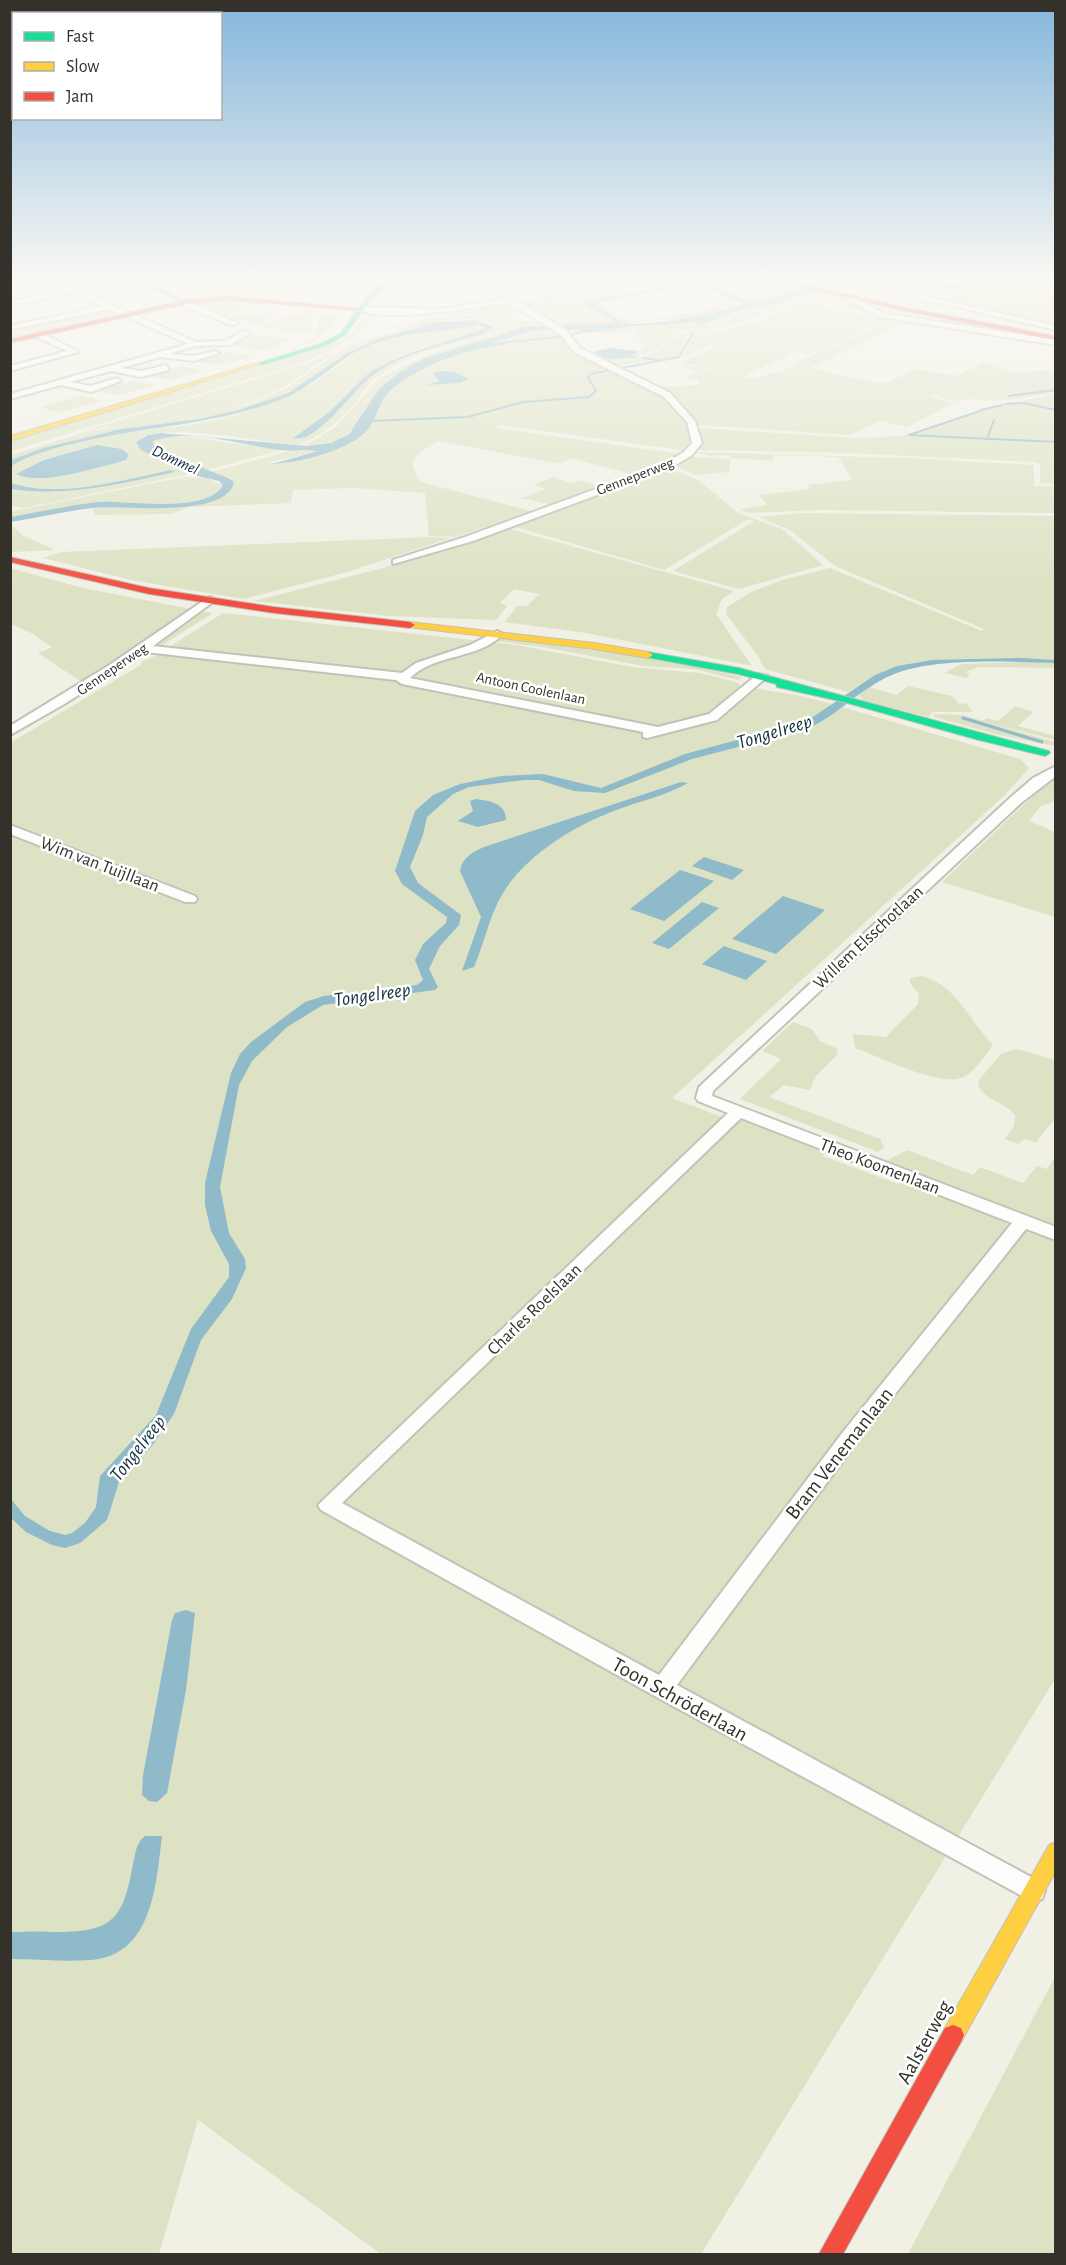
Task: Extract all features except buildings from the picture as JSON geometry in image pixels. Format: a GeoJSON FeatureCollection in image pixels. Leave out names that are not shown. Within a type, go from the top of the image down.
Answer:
{"type":"FeatureCollection","features":[{"type":"Feature","properties":{"kind":"main road"},"geometry":{"type":"LineString","coordinates":[[10,439],[204,382]]}},
{"type":"Feature","properties":{"kind":"main road"},"geometry":{"type":"LineString","coordinates":[[10,559],[148,591],[206,601],[497,634],[604,648],[726,669],[837,697],[1050,761]]}},
{"type":"Feature","properties":{"kind":"main road","name":"Aalsterweg"},"geometry":{"type":"LineString","coordinates":[[830,2254],[1056,1851]]}},
{"type":"Feature","properties":{"kind":"street"},"geometry":{"type":"LineString","coordinates":[[10,397],[63,382]]}},
{"type":"Feature","properties":{"kind":"street"},"geometry":{"type":"LineString","coordinates":[[58,383],[91,389],[115,382]]}},
{"type":"Feature","properties":{"kind":"street","name":"Genneperweg"},"geometry":{"type":"LineString","coordinates":[[397,562],[468,539],[667,466],[693,451],[697,443],[694,427],[678,404],[667,395],[642,382]]}},
{"type":"Feature","properties":{"kind":"street","name":"Genneperweg"},"geometry":{"type":"LineString","coordinates":[[10,731],[72,696],[144,648],[206,601]]}},
{"type":"Feature","properties":{"kind":"street","name":"Antoon Coolenlaan"},"geometry":{"type":"LineString","coordinates":[[404,677],[412,669],[486,645],[497,634]]}},
{"type":"Feature","properties":{"kind":"street","name":"Antoon Coolenlaan"},"geometry":{"type":"LineString","coordinates":[[144,648],[404,677]]}},
{"type":"Feature","properties":{"kind":"street","name":"Antoon Coolenlaan"},"geometry":{"type":"LineString","coordinates":[[404,677],[402,680],[658,731]]}},
{"type":"Feature","properties":{"kind":"street","name":"Antoon Coolenlaan"},"geometry":{"type":"LineString","coordinates":[[635,736],[713,717],[760,678]]}},
{"type":"Feature","properties":{"kind":"street","name":"Willem Elsschotlaan"},"geometry":{"type":"LineString","coordinates":[[704,1098],[705,1090],[1038,781],[1050,761]]}},
{"type":"Feature","properties":{"kind":"street","name":"Wim van Tuijllaan"},"geometry":{"type":"LineString","coordinates":[[10,829],[190,899]]}},
{"type":"Feature","properties":{"kind":"street","name":"Theo Koomenlaan"},"geometry":{"type":"LineString","coordinates":[[704,1098],[1056,1234]]}},
{"type":"Feature","properties":{"kind":"street","name":"Charles Roelslaan"},"geometry":{"type":"LineString","coordinates":[[328,1505],[739,1111]]}},
{"type":"Feature","properties":{"kind":"street","name":"Bram Venemanlaan"},"geometry":{"type":"LineString","coordinates":[[661,1689],[850,1437],[1023,1221]]}},
{"type":"Feature","properties":{"kind":"street","name":"Toon Schröderlaan"},"geometry":{"type":"LineString","coordinates":[[328,1505],[1033,1891]]}},
{"type":"Feature","properties":{"kind":"green space"},"geometry":{"type":"Polygon","coordinates":[[[129,382],[155,385],[119,395],[96,391],[129,382]]]}},
{"type":"Feature","properties":{"kind":"green space"},"geometry":{"type":"Polygon","coordinates":[[[209,382],[240,382],[11,451],[11,441],[209,382]]]}},
{"type":"Feature","properties":{"kind":"green space"},"geometry":{"type":"Polygon","coordinates":[[[247,382],[291,382],[268,395],[247,403],[202,415],[175,419],[198,416],[256,402],[296,382],[306,382],[279,397],[233,412],[121,429],[51,446],[11,460],[11,455],[88,431],[151,422],[88,430],[247,382]]]}},
{"type":"Feature","properties":{"kind":"green space"},"geometry":{"type":"Polygon","coordinates":[[[315,382],[360,382],[328,413],[293,438],[304,437],[325,424],[362,385],[370,382],[343,416],[322,433],[306,442],[297,445],[195,433],[156,434],[141,438],[160,458],[189,474],[24,508],[11,506],[10,489],[71,490],[107,484],[70,489],[50,489],[11,483],[11,466],[34,454],[89,439],[232,416],[288,396],[315,382]],[[97,445],[44,460],[17,474],[38,478],[51,477],[126,460],[129,455],[122,449],[97,445]],[[171,470],[116,482],[174,472],[171,470]]]}},
{"type":"Feature","properties":{"kind":"green space"},"geometry":{"type":"Polygon","coordinates":[[[377,382],[389,382],[349,432],[338,440],[306,445],[337,426],[377,382]]]}},
{"type":"Feature","properties":{"kind":"green space"},"geometry":{"type":"Polygon","coordinates":[[[396,382],[634,382],[673,405],[686,420],[692,435],[687,451],[500,425],[495,428],[681,454],[632,474],[570,458],[560,464],[439,441],[422,451],[412,462],[416,476],[421,482],[531,511],[455,537],[429,536],[425,493],[354,488],[293,490],[291,503],[190,507],[171,514],[94,515],[93,508],[169,508],[193,505],[228,494],[228,478],[210,472],[290,451],[319,451],[271,462],[279,464],[338,449],[366,431],[385,389],[396,382]]]}},
{"type":"Feature","properties":{"kind":"green space"},"geometry":{"type":"Polygon","coordinates":[[[699,382],[1055,382],[1055,393],[1008,400],[963,399],[958,402],[932,395],[930,397],[955,403],[907,427],[880,421],[851,435],[697,425],[681,404],[658,387],[699,385],[699,382]]]}},
{"type":"Feature","properties":{"kind":"green space"},"geometry":{"type":"Polygon","coordinates":[[[1055,394],[1055,484],[1040,483],[1040,464],[1034,462],[848,453],[699,450],[701,428],[853,438],[901,436],[951,422],[986,408],[1055,394]]]}},
{"type":"Feature","properties":{"kind":"green space"},"geometry":{"type":"Polygon","coordinates":[[[79,396],[103,400],[59,413],[41,407],[79,396]]]}},
{"type":"Feature","properties":{"kind":"green space"},"geometry":{"type":"Polygon","coordinates":[[[162,437],[189,437],[281,450],[207,470],[155,449],[153,441],[162,437]]]}},
{"type":"Feature","properties":{"kind":"green space"},"geometry":{"type":"Polygon","coordinates":[[[696,452],[907,458],[1034,465],[1034,486],[1055,487],[1055,513],[820,510],[749,513],[740,509],[767,505],[759,495],[810,489],[808,485],[853,480],[838,457],[773,455],[773,461],[730,458],[730,455],[710,456],[696,452]]]}},
{"type":"Feature","properties":{"kind":"green space"},"geometry":{"type":"Polygon","coordinates":[[[690,457],[730,459],[729,472],[696,475],[675,466],[690,457]]]}},
{"type":"Feature","properties":{"kind":"green space"},"geometry":{"type":"Polygon","coordinates":[[[671,469],[698,480],[738,513],[782,529],[823,565],[739,589],[673,571],[754,521],[748,519],[664,570],[512,526],[671,469]]]}},
{"type":"Feature","properties":{"kind":"green space"},"geometry":{"type":"Polygon","coordinates":[[[183,477],[207,478],[223,485],[214,494],[201,500],[184,503],[98,502],[11,517],[11,512],[14,511],[183,477]]]}},
{"type":"Feature","properties":{"kind":"green space"},"geometry":{"type":"Polygon","coordinates":[[[554,477],[571,483],[579,480],[599,486],[549,504],[521,498],[546,489],[533,485],[554,477]]]}},
{"type":"Feature","properties":{"kind":"green space"},"geometry":{"type":"Polygon","coordinates":[[[801,513],[1055,516],[1055,660],[917,662],[886,670],[848,692],[765,669],[758,656],[726,614],[727,607],[751,592],[782,580],[830,568],[982,631],[984,629],[835,566],[790,530],[758,517],[801,513]]]}},
{"type":"Feature","properties":{"kind":"green space"},"geometry":{"type":"Polygon","coordinates":[[[10,524],[22,535],[55,550],[11,552],[10,524]]]}},
{"type":"Feature","properties":{"kind":"green space"},"geometry":{"type":"Polygon","coordinates":[[[506,528],[734,591],[722,599],[716,614],[752,666],[586,633],[505,622],[517,606],[527,606],[539,594],[514,589],[500,603],[507,606],[496,620],[389,616],[254,601],[383,568],[506,528]]]}},
{"type":"Feature","properties":{"kind":"green space"},"geometry":{"type":"Polygon","coordinates":[[[451,538],[347,572],[243,599],[131,580],[43,558],[61,552],[451,538]]]}},
{"type":"Feature","properties":{"kind":"green space"},"geometry":{"type":"Polygon","coordinates":[[[10,568],[83,588],[191,609],[147,643],[83,683],[38,653],[52,647],[33,634],[11,624],[10,568]]]}},
{"type":"Feature","properties":{"kind":"green space"},"geometry":{"type":"Polygon","coordinates":[[[199,611],[213,613],[158,648],[154,645],[199,611]]]}},
{"type":"Feature","properties":{"kind":"green space"},"geometry":{"type":"Polygon","coordinates":[[[223,613],[517,645],[632,667],[700,673],[736,682],[741,686],[801,696],[832,704],[1020,759],[1029,768],[1005,795],[672,1098],[735,1122],[747,1119],[827,1151],[823,1156],[898,1184],[902,1180],[1004,1219],[1009,1227],[1056,1241],[1055,1679],[701,2254],[381,2254],[198,2120],[159,2254],[11,2254],[10,743],[223,613]]]}},
{"type":"Feature","properties":{"kind":"green space"},"geometry":{"type":"Polygon","coordinates":[[[502,638],[665,660],[742,677],[738,680],[694,669],[643,666],[543,647],[496,641],[502,638]]]}},
{"type":"Feature","properties":{"kind":"green space"},"geometry":{"type":"Polygon","coordinates":[[[1055,663],[1055,668],[979,667],[965,672],[970,674],[966,678],[945,673],[961,664],[1055,663]]]}},
{"type":"Feature","properties":{"kind":"green space"},"geometry":{"type":"Polygon","coordinates":[[[908,686],[952,696],[959,704],[966,703],[973,712],[933,712],[928,717],[863,700],[859,695],[870,687],[897,695],[908,686]]]}},
{"type":"Feature","properties":{"kind":"green space"},"geometry":{"type":"Polygon","coordinates":[[[1015,706],[1033,712],[1018,726],[1055,736],[1055,740],[982,721],[988,718],[998,721],[1015,706]]]}},
{"type":"Feature","properties":{"kind":"green space"},"geometry":{"type":"Polygon","coordinates":[[[934,714],[963,715],[1055,742],[1055,746],[999,735],[934,717],[934,714]]]}},
{"type":"Feature","properties":{"kind":"green space"},"geometry":{"type":"Polygon","coordinates":[[[1055,775],[1055,801],[1041,806],[1029,821],[1055,832],[1055,917],[942,882],[1055,775]]]}},
{"type":"Feature","properties":{"kind":"green space"},"geometry":{"type":"Polygon","coordinates":[[[922,976],[944,987],[953,995],[993,1045],[966,1076],[951,1079],[938,1078],[893,1064],[855,1048],[853,1034],[886,1037],[918,1004],[919,994],[910,983],[910,978],[922,976]]]}},
{"type":"Feature","properties":{"kind":"green space"},"geometry":{"type":"Polygon","coordinates":[[[793,1022],[812,1029],[820,1041],[836,1048],[838,1054],[815,1077],[810,1090],[784,1085],[769,1097],[880,1139],[884,1147],[878,1152],[740,1099],[781,1059],[762,1051],[793,1022]]]}},
{"type":"Feature","properties":{"kind":"green space"},"geometry":{"type":"Polygon","coordinates":[[[1017,1049],[1055,1060],[1055,1118],[1036,1143],[1025,1139],[1018,1144],[1005,1139],[1014,1126],[1015,1115],[985,1094],[978,1085],[979,1080],[1001,1054],[1017,1049]]]}},
{"type":"Feature","properties":{"kind":"green space"},"geometry":{"type":"Polygon","coordinates":[[[907,1150],[973,1175],[980,1167],[1023,1183],[1037,1166],[1047,1169],[1055,1157],[1055,1229],[887,1164],[886,1161],[907,1150]]]}},
{"type":"Feature","properties":{"kind":"green space"},"geometry":{"type":"Polygon","coordinates":[[[1055,1977],[1055,2254],[908,2254],[1055,1977]]]}},
{"type":"Feature","properties":{"kind":"water"},"geometry":{"type":"Polygon","coordinates":[[[305,382],[314,382],[285,398],[236,414],[84,441],[37,454],[11,466],[11,460],[43,448],[121,429],[199,419],[239,410],[288,393],[305,382]]]}},
{"type":"Feature","properties":{"kind":"water"},"geometry":{"type":"Polygon","coordinates":[[[360,382],[366,382],[321,427],[302,438],[293,438],[328,413],[360,382]]]}},
{"type":"Feature","properties":{"kind":"water","name":"Dommel"},"geometry":{"type":"Polygon","coordinates":[[[388,382],[402,382],[388,393],[369,428],[361,436],[338,449],[310,458],[272,464],[318,451],[281,450],[184,436],[153,441],[155,449],[234,482],[227,494],[213,501],[194,506],[171,508],[92,508],[11,522],[11,517],[98,502],[165,504],[200,500],[214,494],[223,485],[219,481],[189,474],[141,450],[136,442],[148,435],[161,433],[308,446],[331,443],[349,434],[380,388],[388,382]]]}},
{"type":"Feature","properties":{"kind":"water"},"geometry":{"type":"Polygon","coordinates":[[[438,382],[463,382],[460,383],[426,385],[438,382]]]}},
{"type":"Feature","properties":{"kind":"water"},"geometry":{"type":"Polygon","coordinates":[[[97,445],[122,449],[129,455],[126,460],[66,475],[39,478],[16,474],[44,460],[97,445]]]}},
{"type":"Feature","properties":{"kind":"water"},"geometry":{"type":"Polygon","coordinates":[[[171,470],[175,472],[93,488],[52,491],[11,489],[11,483],[30,487],[70,489],[112,483],[171,470]]]}},
{"type":"Feature","properties":{"kind":"water","name":"Tongelreep"},"geometry":{"type":"Polygon","coordinates":[[[1021,658],[1055,660],[1055,663],[972,662],[909,669],[881,680],[807,729],[692,759],[605,793],[574,791],[539,780],[524,780],[469,787],[453,794],[427,817],[423,835],[410,867],[418,883],[461,915],[459,925],[440,946],[429,969],[438,987],[435,990],[323,1005],[287,1027],[252,1061],[239,1085],[220,1187],[229,1233],[245,1259],[246,1268],[232,1299],[201,1340],[174,1414],[151,1447],[120,1479],[107,1520],[80,1543],[65,1548],[52,1545],[26,1532],[11,1518],[10,1498],[25,1516],[50,1531],[65,1535],[72,1533],[85,1523],[96,1507],[100,1476],[156,1415],[191,1329],[229,1277],[229,1264],[211,1231],[205,1205],[205,1183],[231,1073],[240,1054],[251,1042],[305,1002],[324,996],[417,985],[423,980],[415,960],[423,944],[446,923],[447,917],[402,884],[395,871],[415,811],[433,795],[460,784],[501,776],[543,774],[601,788],[685,754],[807,721],[875,675],[897,666],[932,660],[1021,658]]]}},
{"type":"Feature","properties":{"kind":"water"},"geometry":{"type":"Polygon","coordinates":[[[681,782],[688,783],[578,827],[532,860],[518,873],[498,902],[474,967],[462,971],[481,917],[460,871],[468,856],[484,847],[681,782]]]}},
{"type":"Feature","properties":{"kind":"water"},"geometry":{"type":"Polygon","coordinates":[[[476,799],[500,806],[506,820],[478,827],[458,821],[473,811],[470,801],[476,799]]]}},
{"type":"Feature","properties":{"kind":"water"},"geometry":{"type":"Polygon","coordinates":[[[704,857],[744,870],[732,880],[692,866],[704,857]]]}},
{"type":"Feature","properties":{"kind":"water"},"geometry":{"type":"Polygon","coordinates":[[[680,870],[714,881],[664,921],[630,909],[680,870]]]}},
{"type":"Feature","properties":{"kind":"water"},"geometry":{"type":"Polygon","coordinates":[[[783,896],[825,910],[776,954],[732,939],[783,896]]]}},
{"type":"Feature","properties":{"kind":"water"},"geometry":{"type":"Polygon","coordinates":[[[702,902],[719,908],[669,949],[652,943],[702,902]]]}},
{"type":"Feature","properties":{"kind":"water"},"geometry":{"type":"Polygon","coordinates":[[[724,946],[767,961],[746,980],[702,964],[724,946]]]}},
{"type":"Feature","properties":{"kind":"water"},"geometry":{"type":"Polygon","coordinates":[[[186,1610],[195,1613],[186,1690],[167,1793],[157,1802],[149,1801],[142,1795],[143,1775],[172,1620],[175,1613],[186,1610]]]}},
{"type":"Feature","properties":{"kind":"water"},"geometry":{"type":"Polygon","coordinates":[[[145,1836],[162,1836],[157,1875],[147,1914],[139,1932],[127,1946],[111,1955],[90,1960],[11,1959],[11,1932],[71,1932],[99,1927],[109,1922],[117,1914],[123,1902],[137,1846],[145,1836]]]}},
{"type":"Feature","properties":{"kind":"waterway"},"geometry":{"type":"LineString","coordinates":[[368,421],[468,417],[523,402],[589,397],[596,391],[590,382]]}},
{"type":"Feature","properties":{"kind":"waterway"},"geometry":{"type":"LineString","coordinates":[[1009,396],[1056,390]]}},
{"type":"Feature","properties":{"kind":"waterway"},"geometry":{"type":"LineString","coordinates":[[1005,404],[1023,403],[1056,410]]}},
{"type":"Feature","properties":{"kind":"waterway"},"geometry":{"type":"LineString","coordinates":[[981,410],[1002,405]]}},
{"type":"Feature","properties":{"kind":"waterway"},"geometry":{"type":"LineString","coordinates":[[980,411],[909,435],[987,439]]}},
{"type":"Feature","properties":{"kind":"waterway"},"geometry":{"type":"LineString","coordinates":[[987,439],[994,420]]}},
{"type":"Feature","properties":{"kind":"waterway"},"geometry":{"type":"LineString","coordinates":[[987,439],[1056,442]]}},
{"type":"Feature","properties":{"kind":"waterway"},"geometry":{"type":"LineString","coordinates":[[963,718],[1042,742]]}},
{"type":"Feature","properties":{"kind":"traffic: fast"},"geometry":{"type":"LineString","coordinates":[[648,655],[739,671],[796,686]]}},
{"type":"Feature","properties":{"kind":"traffic: fast"},"geometry":{"type":"LineString","coordinates":[[780,685],[847,699],[979,737],[1045,753]]}},
{"type":"Feature","properties":{"kind":"traffic: slow"},"geometry":{"type":"LineString","coordinates":[[10,439],[200,382]]}},
{"type":"Feature","properties":{"kind":"traffic: slow"},"geometry":{"type":"LineString","coordinates":[[410,625],[594,646],[648,655]]}},
{"type":"Feature","properties":{"kind":"traffic: slow"},"geometry":{"type":"LineString","coordinates":[[953,2035],[1056,1851]]}},
{"type":"Feature","properties":{"kind":"traffic: jam"},"geometry":{"type":"LineString","coordinates":[[10,559],[149,591],[274,610],[410,625]]}},
{"type":"Feature","properties":{"kind":"traffic: jam"},"geometry":{"type":"LineString","coordinates":[[830,2254],[953,2035]]}}]}
